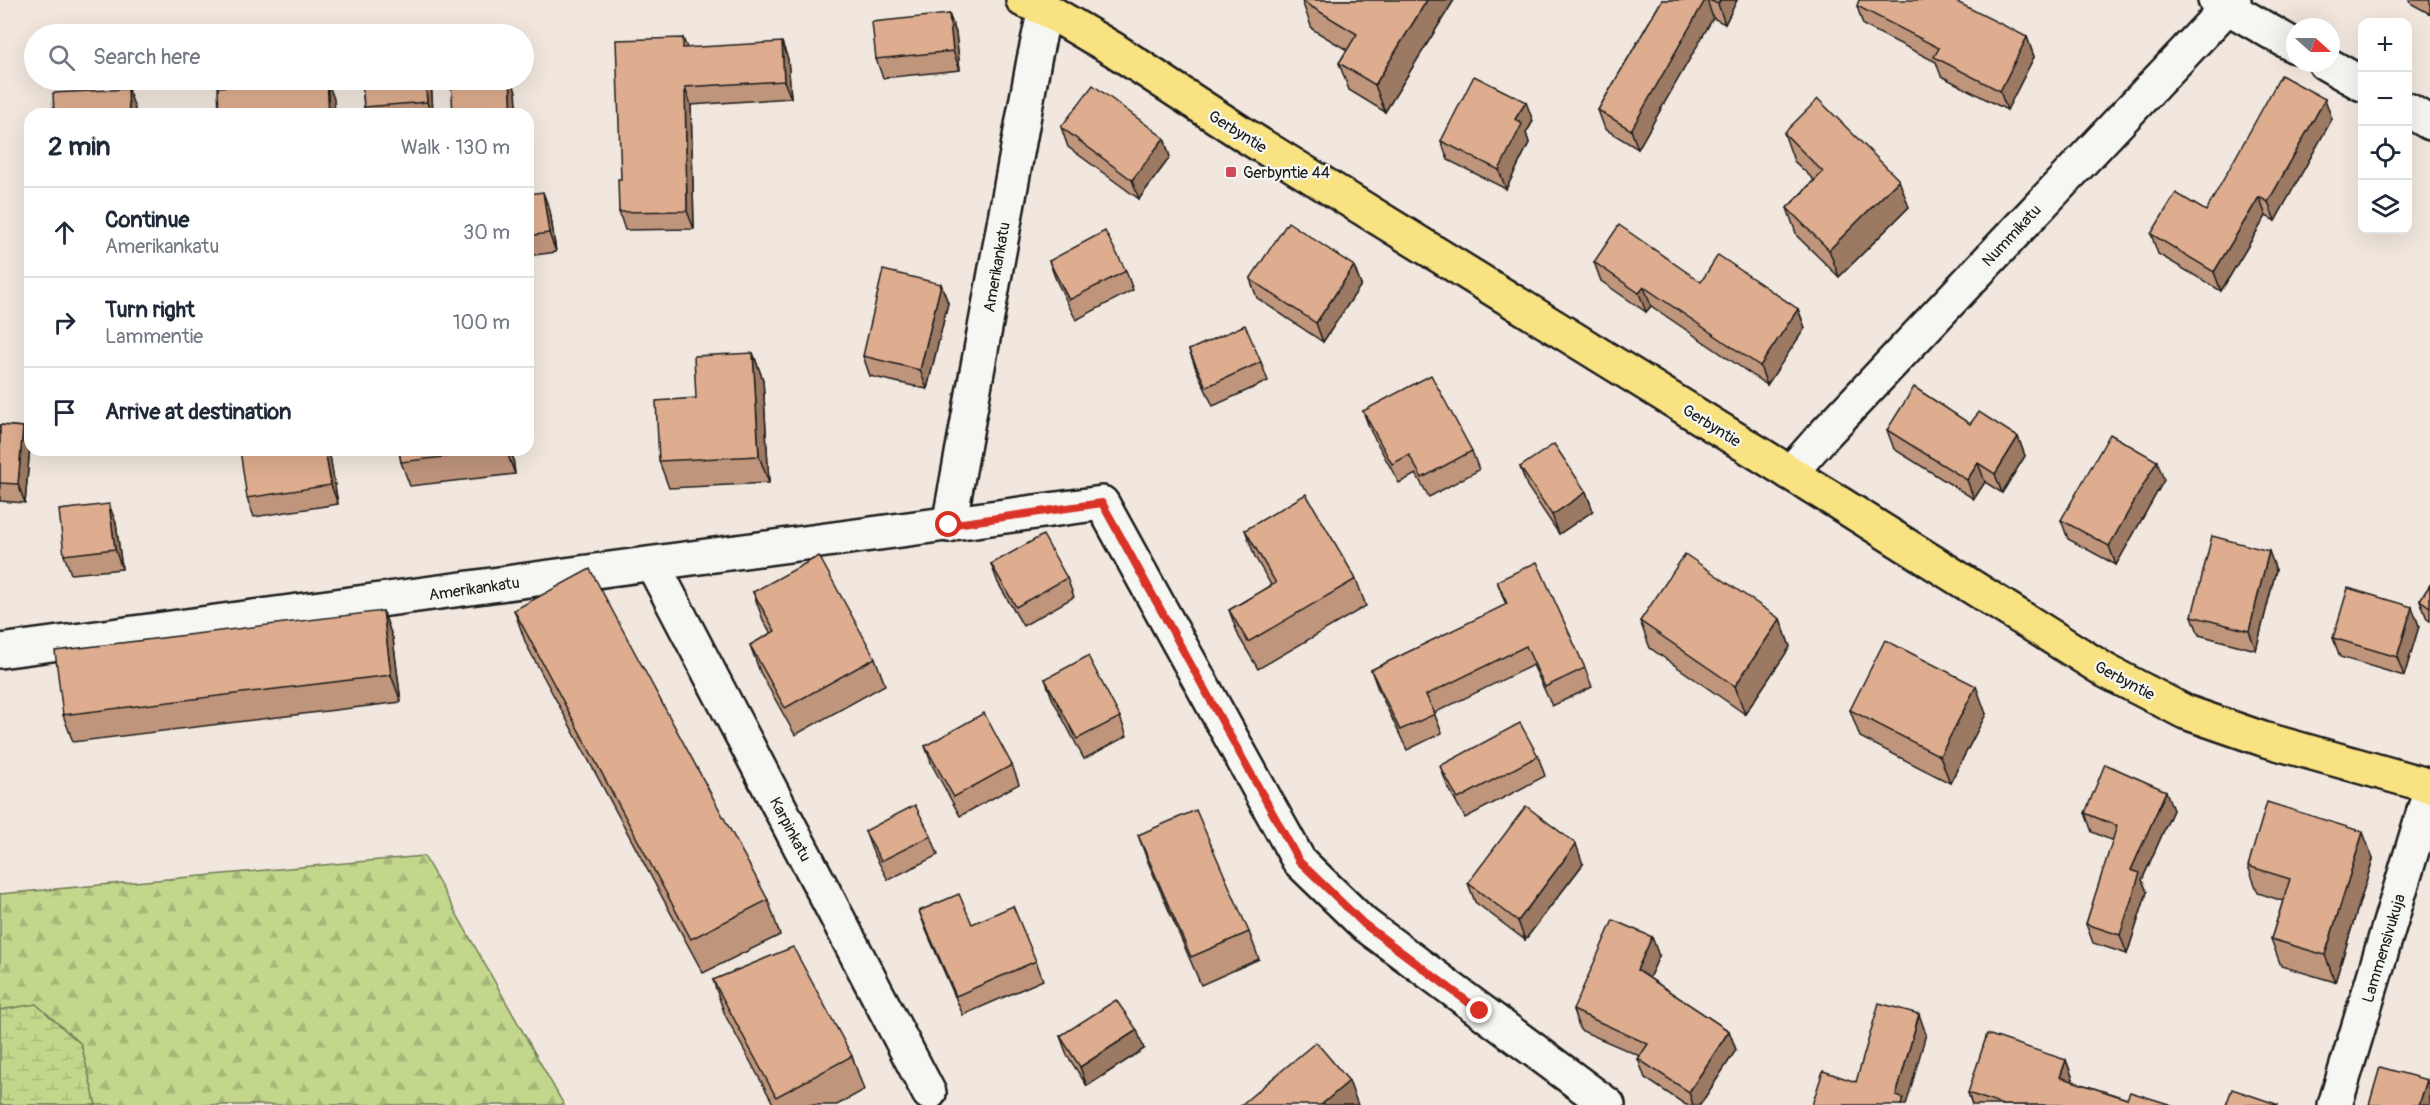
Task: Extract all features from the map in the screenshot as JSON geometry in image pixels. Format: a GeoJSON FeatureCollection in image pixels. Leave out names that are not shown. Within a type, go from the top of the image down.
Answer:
{"type":"FeatureCollection","features":[{"type":"Feature","properties":{"kind":"main road","name":"Gerbyntie"},"geometry":{"type":"LineString","coordinates":[[1034,5],[1113,49],[1246,136],[2106,671],[2185,712],[2263,739],[2430,786]]}},
{"type":"Feature","properties":{"kind":"street"},"geometry":{"type":"LineString","coordinates":[[2225,2],[2286,40]]}},
{"type":"Feature","properties":{"kind":"street","name":"Nummikatu"},"geometry":{"type":"LineString","coordinates":[[1790,473],[2225,2]]}},
{"type":"Feature","properties":{"kind":"street","name":"Amerikankatu"},"geometry":{"type":"LineString","coordinates":[[949,525],[1023,121],[1034,5]]}},
{"type":"Feature","properties":{"kind":"street"},"geometry":{"type":"LineString","coordinates":[[2340,72],[2358,82]]}},
{"type":"Feature","properties":{"kind":"street"},"geometry":{"type":"LineString","coordinates":[[2412,112],[2430,123]]}},
{"type":"Feature","properties":{"kind":"street","name":"Amerikankatu"},"geometry":{"type":"LineString","coordinates":[[0,651],[1102,503],[1299,861],[1364,924],[1608,1105]]}},
{"type":"Feature","properties":{"kind":"street","name":"Karpinkatu"},"geometry":{"type":"LineString","coordinates":[[653,565],[929,1093]]}},
{"type":"Feature","properties":{"kind":"street","name":"Lammensivukuja"},"geometry":{"type":"LineString","coordinates":[[2335,1105],[2430,791]]}},
{"type":"Feature","properties":{"kind":"green space"},"geometry":{"type":"Polygon","coordinates":[[[424,856],[564,1105],[0,1105],[0,894],[424,856]]]}},
{"type":"Feature","properties":{"kind":"green space"},"geometry":{"type":"Polygon","coordinates":[[[36,1004],[81,1044],[96,1105],[0,1105],[0,1010],[36,1004]]]}},
{"type":"Feature","properties":{"kind":"building"},"geometry":{"type":"Polygon","coordinates":[[[1303,0],[1427,0],[1375,85],[1339,63],[1357,34],[1303,0]]]}},
{"type":"Feature","properties":{"kind":"building"},"geometry":{"type":"Polygon","coordinates":[[[1662,0],[1705,0],[1631,130],[1598,110],[1662,0]]]}},
{"type":"Feature","properties":{"kind":"building"},"geometry":{"type":"Polygon","coordinates":[[[1859,0],[1953,0],[2027,37],[2000,91],[1934,57],[1939,48],[1857,6],[1859,0]]]}},
{"type":"Feature","properties":{"kind":"building"},"geometry":{"type":"Polygon","coordinates":[[[949,14],[953,51],[876,59],[872,22],[949,14]]]}},
{"type":"Feature","properties":{"kind":"building"},"geometry":{"type":"Polygon","coordinates":[[[683,38],[683,48],[782,42],[784,81],[685,87],[687,211],[619,212],[618,179],[621,179],[616,40],[683,38]]]}},
{"type":"Feature","properties":{"kind":"building"},"geometry":{"type":"Polygon","coordinates":[[[2281,75],[2325,99],[2268,202],[2259,197],[2214,272],[2151,234],[2176,193],[2206,211],[2281,75]]]}},
{"type":"Feature","properties":{"kind":"building"},"geometry":{"type":"Polygon","coordinates":[[[1474,76],[1526,102],[1515,119],[1522,124],[1499,170],[1441,141],[1474,76]]]}},
{"type":"Feature","properties":{"kind":"building"},"geometry":{"type":"Polygon","coordinates":[[[1093,85],[1164,138],[1132,180],[1061,127],[1093,85]]]}},
{"type":"Feature","properties":{"kind":"building"},"geometry":{"type":"Polygon","coordinates":[[[128,90],[129,108],[54,108],[53,93],[128,90]]]}},
{"type":"Feature","properties":{"kind":"building"},"geometry":{"type":"Polygon","coordinates":[[[218,90],[328,90],[329,108],[219,108],[218,90]]]}},
{"type":"Feature","properties":{"kind":"building"},"geometry":{"type":"Polygon","coordinates":[[[363,90],[426,90],[427,102],[364,107],[363,90]]]}},
{"type":"Feature","properties":{"kind":"building"},"geometry":{"type":"Polygon","coordinates":[[[452,90],[511,90],[512,108],[453,108],[452,90]]]}},
{"type":"Feature","properties":{"kind":"building"},"geometry":{"type":"Polygon","coordinates":[[[1818,99],[1899,180],[1829,250],[1787,208],[1823,172],[1784,133],[1818,99]]]}},
{"type":"Feature","properties":{"kind":"building"},"geometry":{"type":"Polygon","coordinates":[[[543,192],[549,233],[534,235],[534,193],[543,192]]]}},
{"type":"Feature","properties":{"kind":"building"},"geometry":{"type":"Polygon","coordinates":[[[1288,222],[1354,266],[1316,323],[1250,279],[1288,222]]]}},
{"type":"Feature","properties":{"kind":"building"},"geometry":{"type":"Polygon","coordinates":[[[1619,225],[1701,282],[1718,255],[1798,309],[1760,366],[1644,287],[1639,293],[1594,262],[1619,225]]]}},
{"type":"Feature","properties":{"kind":"building"},"geometry":{"type":"Polygon","coordinates":[[[1105,231],[1126,271],[1069,300],[1049,261],[1105,231]]]}},
{"type":"Feature","properties":{"kind":"building"},"geometry":{"type":"Polygon","coordinates":[[[883,270],[941,284],[920,370],[863,356],[883,270]]]}},
{"type":"Feature","properties":{"kind":"building"},"geometry":{"type":"Polygon","coordinates":[[[1245,325],[1261,362],[1206,387],[1189,350],[1245,325]]]}},
{"type":"Feature","properties":{"kind":"building"},"geometry":{"type":"Polygon","coordinates":[[[753,353],[759,456],[659,461],[656,401],[696,398],[694,356],[753,353]]]}},
{"type":"Feature","properties":{"kind":"building"},"geometry":{"type":"Polygon","coordinates":[[[1431,375],[1472,451],[1422,478],[1409,455],[1392,464],[1363,411],[1431,375]]]}},
{"type":"Feature","properties":{"kind":"building"},"geometry":{"type":"Polygon","coordinates":[[[1914,387],[1970,424],[1979,412],[2018,437],[1995,474],[1978,463],[1967,480],[1887,430],[1914,387]]]}},
{"type":"Feature","properties":{"kind":"building"},"geometry":{"type":"Polygon","coordinates":[[[0,425],[23,427],[18,484],[0,483],[0,425]]]}},
{"type":"Feature","properties":{"kind":"building"},"geometry":{"type":"Polygon","coordinates":[[[2110,434],[2157,461],[2109,546],[2061,520],[2110,434]]]}},
{"type":"Feature","properties":{"kind":"building"},"geometry":{"type":"Polygon","coordinates":[[[1554,444],[1586,492],[1552,515],[1520,467],[1554,444]]]}},
{"type":"Feature","properties":{"kind":"building"},"geometry":{"type":"Polygon","coordinates":[[[241,456],[326,456],[331,485],[247,498],[241,456]]]}},
{"type":"Feature","properties":{"kind":"building"},"geometry":{"type":"Polygon","coordinates":[[[400,456],[452,456],[401,462],[400,456]]]}},
{"type":"Feature","properties":{"kind":"building"},"geometry":{"type":"Polygon","coordinates":[[[1306,494],[1356,579],[1248,642],[1229,610],[1276,583],[1245,530],[1306,494]]]}},
{"type":"Feature","properties":{"kind":"building"},"geometry":{"type":"Polygon","coordinates":[[[109,504],[115,549],[64,555],[59,510],[109,504]]]}},
{"type":"Feature","properties":{"kind":"building"},"geometry":{"type":"Polygon","coordinates":[[[1043,535],[1067,578],[1016,607],[991,564],[1043,535]]]}},
{"type":"Feature","properties":{"kind":"building"},"geometry":{"type":"Polygon","coordinates":[[[2212,536],[2269,551],[2249,631],[2192,616],[2212,536]]]}},
{"type":"Feature","properties":{"kind":"building"},"geometry":{"type":"Polygon","coordinates":[[[1685,554],[1780,619],[1735,686],[1640,621],[1685,554]]]}},
{"type":"Feature","properties":{"kind":"building"},"geometry":{"type":"Polygon","coordinates":[[[819,556],[875,658],[785,708],[750,645],[775,631],[753,592],[819,556]]]}},
{"type":"Feature","properties":{"kind":"building"},"geometry":{"type":"Polygon","coordinates":[[[1537,562],[1585,668],[1545,687],[1526,646],[1426,695],[1435,714],[1400,730],[1371,670],[1507,604],[1497,581],[1537,562]]]}},
{"type":"Feature","properties":{"kind":"building"},"geometry":{"type":"Polygon","coordinates":[[[590,569],[768,900],[691,939],[514,610],[590,569]]]}},
{"type":"Feature","properties":{"kind":"building"},"geometry":{"type":"Polygon","coordinates":[[[2430,585],[2430,607],[2420,600],[2430,585]]]}},
{"type":"Feature","properties":{"kind":"building"},"geometry":{"type":"Polygon","coordinates":[[[2348,588],[2412,607],[2397,657],[2333,638],[2348,588]]]}},
{"type":"Feature","properties":{"kind":"building"},"geometry":{"type":"Polygon","coordinates":[[[383,611],[391,675],[63,715],[55,651],[383,611]]]}},
{"type":"Feature","properties":{"kind":"building"},"geometry":{"type":"Polygon","coordinates":[[[1885,640],[1976,686],[1940,756],[1850,710],[1885,640]]]}},
{"type":"Feature","properties":{"kind":"building"},"geometry":{"type":"Polygon","coordinates":[[[1088,656],[1120,717],[1077,739],[1045,679],[1088,656]]]}},
{"type":"Feature","properties":{"kind":"building"},"geometry":{"type":"Polygon","coordinates":[[[984,713],[1012,765],[954,797],[925,746],[984,713]]]}},
{"type":"Feature","properties":{"kind":"building"},"geometry":{"type":"Polygon","coordinates":[[[1520,723],[1538,756],[1458,799],[1440,766],[1520,723]]]}},
{"type":"Feature","properties":{"kind":"building"},"geometry":{"type":"Polygon","coordinates":[[[2105,764],[2166,791],[2131,870],[2140,873],[2120,935],[2086,924],[2117,826],[2085,813],[2105,764]]]}},
{"type":"Feature","properties":{"kind":"building"},"geometry":{"type":"Polygon","coordinates":[[[2267,802],[2363,832],[2325,955],[2271,939],[2290,879],[2248,866],[2267,802]]]}},
{"type":"Feature","properties":{"kind":"building"},"geometry":{"type":"Polygon","coordinates":[[[915,805],[931,836],[881,861],[865,831],[915,805]]]}},
{"type":"Feature","properties":{"kind":"building"},"geometry":{"type":"Polygon","coordinates":[[[1526,806],[1576,844],[1518,921],[1468,883],[1526,806]]]}},
{"type":"Feature","properties":{"kind":"building"},"geometry":{"type":"Polygon","coordinates":[[[1196,810],[1249,932],[1191,957],[1138,835],[1196,810]]]}},
{"type":"Feature","properties":{"kind":"building"},"geometry":{"type":"Polygon","coordinates":[[[959,894],[972,924],[1013,906],[1036,961],[956,996],[919,911],[959,894]]]}},
{"type":"Feature","properties":{"kind":"building"},"geometry":{"type":"Polygon","coordinates":[[[1613,920],[1652,937],[1637,970],[1729,1031],[1689,1092],[1638,1059],[1648,1044],[1573,1010],[1613,920]]]}},
{"type":"Feature","properties":{"kind":"building"},"geometry":{"type":"Polygon","coordinates":[[[793,947],[852,1056],[776,1097],[713,980],[793,947]]]}},
{"type":"Feature","properties":{"kind":"building"},"geometry":{"type":"Polygon","coordinates":[[[1116,1000],[1137,1030],[1080,1067],[1060,1036],[1116,1000]]]}},
{"type":"Feature","properties":{"kind":"building"},"geometry":{"type":"Polygon","coordinates":[[[1879,1003],[1919,1014],[1896,1096],[1903,1098],[1901,1105],[1812,1105],[1823,1071],[1856,1082],[1879,1003]]]}},
{"type":"Feature","properties":{"kind":"building"},"geometry":{"type":"Polygon","coordinates":[[[1987,1034],[2066,1060],[2060,1077],[2127,1099],[2130,1092],[2172,1105],[2003,1105],[1968,1093],[1987,1034]]]}},
{"type":"Feature","properties":{"kind":"building"},"geometry":{"type":"Polygon","coordinates":[[[1316,1042],[1349,1081],[1321,1105],[1241,1105],[1316,1042]]]}},
{"type":"Feature","properties":{"kind":"building"},"geometry":{"type":"Polygon","coordinates":[[[2380,1067],[2427,1080],[2419,1105],[2369,1105],[2380,1067]]]}},
{"type":"Feature","properties":{"kind":"building"},"geometry":{"type":"Polygon","coordinates":[[[2232,1089],[2279,1105],[2226,1105],[2232,1089]]]}},
{"type":"Feature","properties":{"kind":"place","name":"Gerbyntie 44"},"geometry":{"type":"Point","coordinates":[1231,172]}},
{"type":"Feature","properties":{"kind":"route"},"geometry":{"type":"LineString","coordinates":[[949,525],[1102,503],[1299,861],[1364,924],[1480,1011]]}}]}
